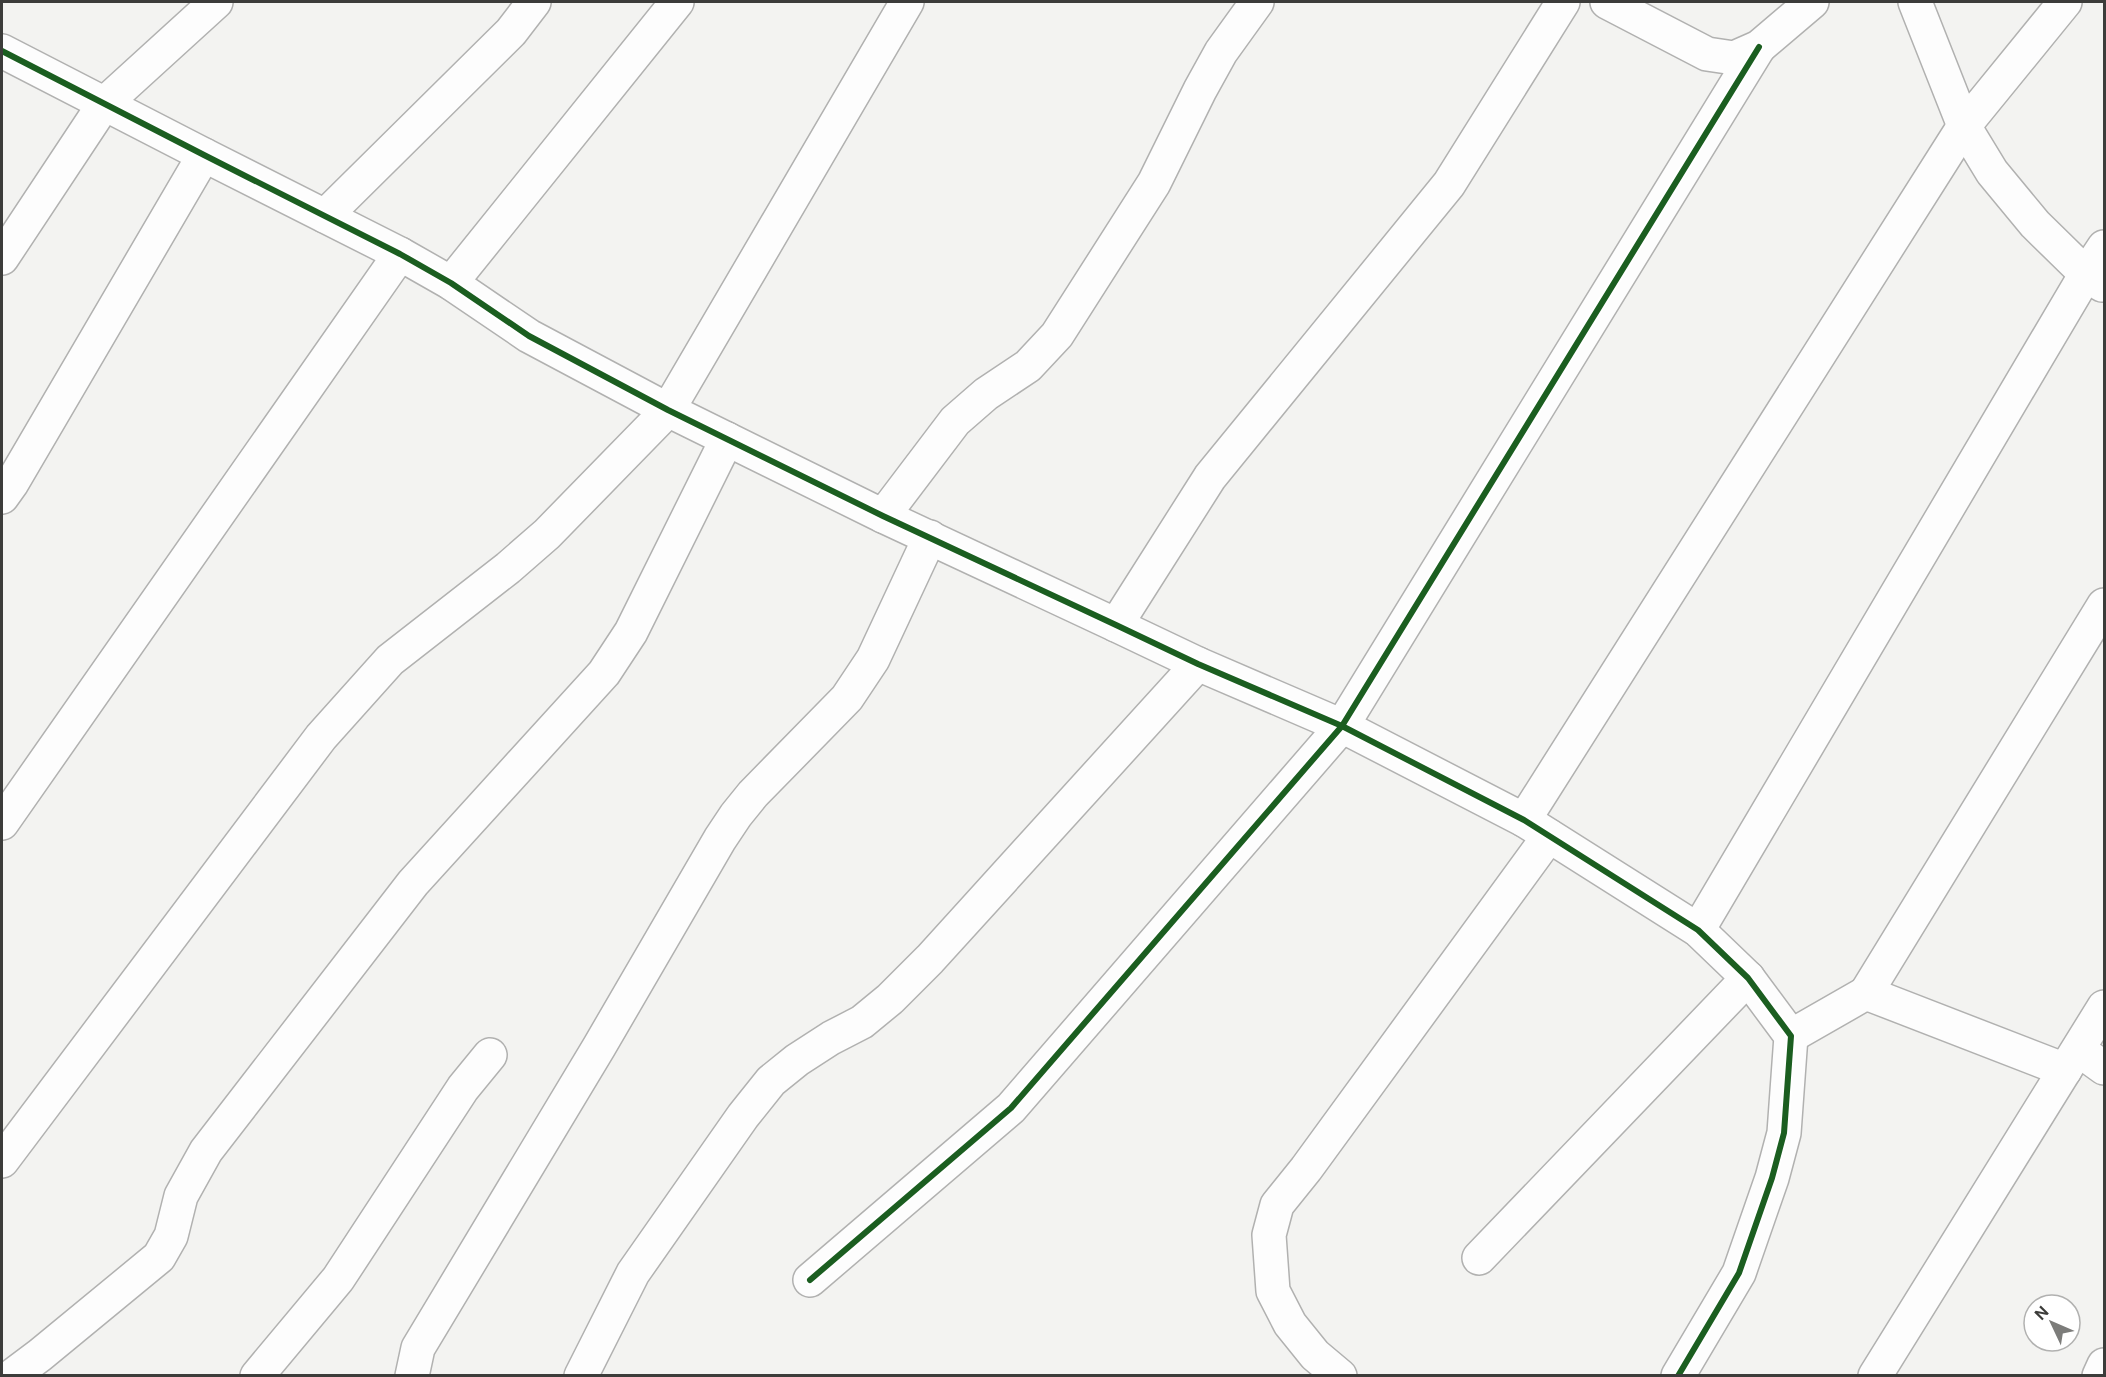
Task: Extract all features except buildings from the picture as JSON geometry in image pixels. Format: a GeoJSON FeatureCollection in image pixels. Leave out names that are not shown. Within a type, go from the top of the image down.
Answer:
{"type":"FeatureCollection","features":[{"type":"Feature","properties":{"kind":"street"},"geometry":{"type":"LineString","coordinates":[[2,258],[104,104],[216,2]]}},
{"type":"Feature","properties":{"kind":"street"},"geometry":{"type":"LineString","coordinates":[[325,216],[511,32],[534,2]]}},
{"type":"Feature","properties":{"kind":"street"},"geometry":{"type":"LineString","coordinates":[[451,283],[676,2]]}},
{"type":"Feature","properties":{"kind":"street"},"geometry":{"type":"LineString","coordinates":[[2,1161],[321,737],[390,660],[539,541],[668,410],[908,2]]}},
{"type":"Feature","properties":{"kind":"street"},"geometry":{"type":"LineString","coordinates":[[883,516],[955,421],[986,394],[1028,366],[1057,335],[1155,183],[1221,52],[1257,2]]}},
{"type":"Feature","properties":{"kind":"street"},"geometry":{"type":"LineString","coordinates":[[1116,626],[1210,477],[1449,184],[1563,2]]}},
{"type":"Feature","properties":{"kind":"street"},"geometry":{"type":"LineString","coordinates":[[1607,2],[1707,54],[1734,58],[1758,47],[1812,2]]}},
{"type":"Feature","properties":{"kind":"street"},"geometry":{"type":"LineString","coordinates":[[1915,2],[1964,126],[1992,172],[2035,224],[2095,280]]}},
{"type":"Feature","properties":{"kind":"street"},"geometry":{"type":"LineString","coordinates":[[1340,1376],[1315,1355],[1290,1324],[1273,1291],[1269,1235],[1277,1205],[1341,1122],[1537,828],[1964,126],[2065,2]]}},
{"type":"Feature","properties":{"kind":"street"},"geometry":{"type":"LineString","coordinates":[[810,1280],[1011,1108],[1342,726],[1758,47]]}},
{"type":"Feature","properties":{"kind":"street"},"geometry":{"type":"LineString","coordinates":[[2,51],[400,254],[451,283],[529,336],[668,410],[883,516],[1116,626],[1342,726],[1537,828],[1698,930],[1748,978],[1791,1036],[1784,1132],[1772,1178],[1739,1273],[1678,1376]]}},
{"type":"Feature","properties":{"kind":"street"},"geometry":{"type":"LineString","coordinates":[[2,496],[12,483],[204,155]]}},
{"type":"Feature","properties":{"kind":"street"},"geometry":{"type":"LineString","coordinates":[[1698,930],[2095,280],[2104,247]]}},
{"type":"Feature","properties":{"kind":"street"},"geometry":{"type":"LineString","coordinates":[[2,823],[400,254]]}},
{"type":"Feature","properties":{"kind":"street"},"geometry":{"type":"LineString","coordinates":[[12,1376],[159,1257],[171,1236],[181,1196],[206,1151],[413,883],[604,673],[631,632],[727,439]]}},
{"type":"Feature","properties":{"kind":"street"},"geometry":{"type":"LineString","coordinates":[[412,1376],[418,1348],[599,1047],[720,839],[753,794],[847,698],[873,659],[930,537]]}},
{"type":"Feature","properties":{"kind":"street"},"geometry":{"type":"LineString","coordinates":[[1791,1036],[1866,993],[2104,605]]}},
{"type":"Feature","properties":{"kind":"street"},"geometry":{"type":"LineString","coordinates":[[581,1376],[633,1273],[742,1116],[771,1082],[797,1060],[831,1038],[862,1022],[890,999],[930,959],[1198,664]]}},
{"type":"Feature","properties":{"kind":"street"},"geometry":{"type":"LineString","coordinates":[[1479,1258],[1748,978]]}},
{"type":"Feature","properties":{"kind":"street"},"geometry":{"type":"LineString","coordinates":[[1866,993],[2083,1063]]}},
{"type":"Feature","properties":{"kind":"street"},"geometry":{"type":"LineString","coordinates":[[1875,1376],[2083,1063],[2104,1007]]}},
{"type":"Feature","properties":{"kind":"street"},"geometry":{"type":"LineString","coordinates":[[257,1376],[338,1279],[463,1088],[490,1055]]}},
{"type":"Feature","properties":{"kind":"street"},"geometry":{"type":"LineString","coordinates":[[2098,1376],[2104,1365]]}},
{"type":"Feature","properties":{"kind":"cycle path"},"geometry":{"type":"LineString","coordinates":[[810,1280],[1011,1108],[1342,726],[1759,47]]}},
{"type":"Feature","properties":{"kind":"cycle path"},"geometry":{"type":"LineString","coordinates":[[2,51],[400,254],[451,283],[529,336],[668,410],[883,516],[1198,664],[1342,726],[1524,820],[1698,930],[1748,978],[1791,1036],[1784,1133],[1772,1178],[1739,1273],[1678,1376]]}}]}
